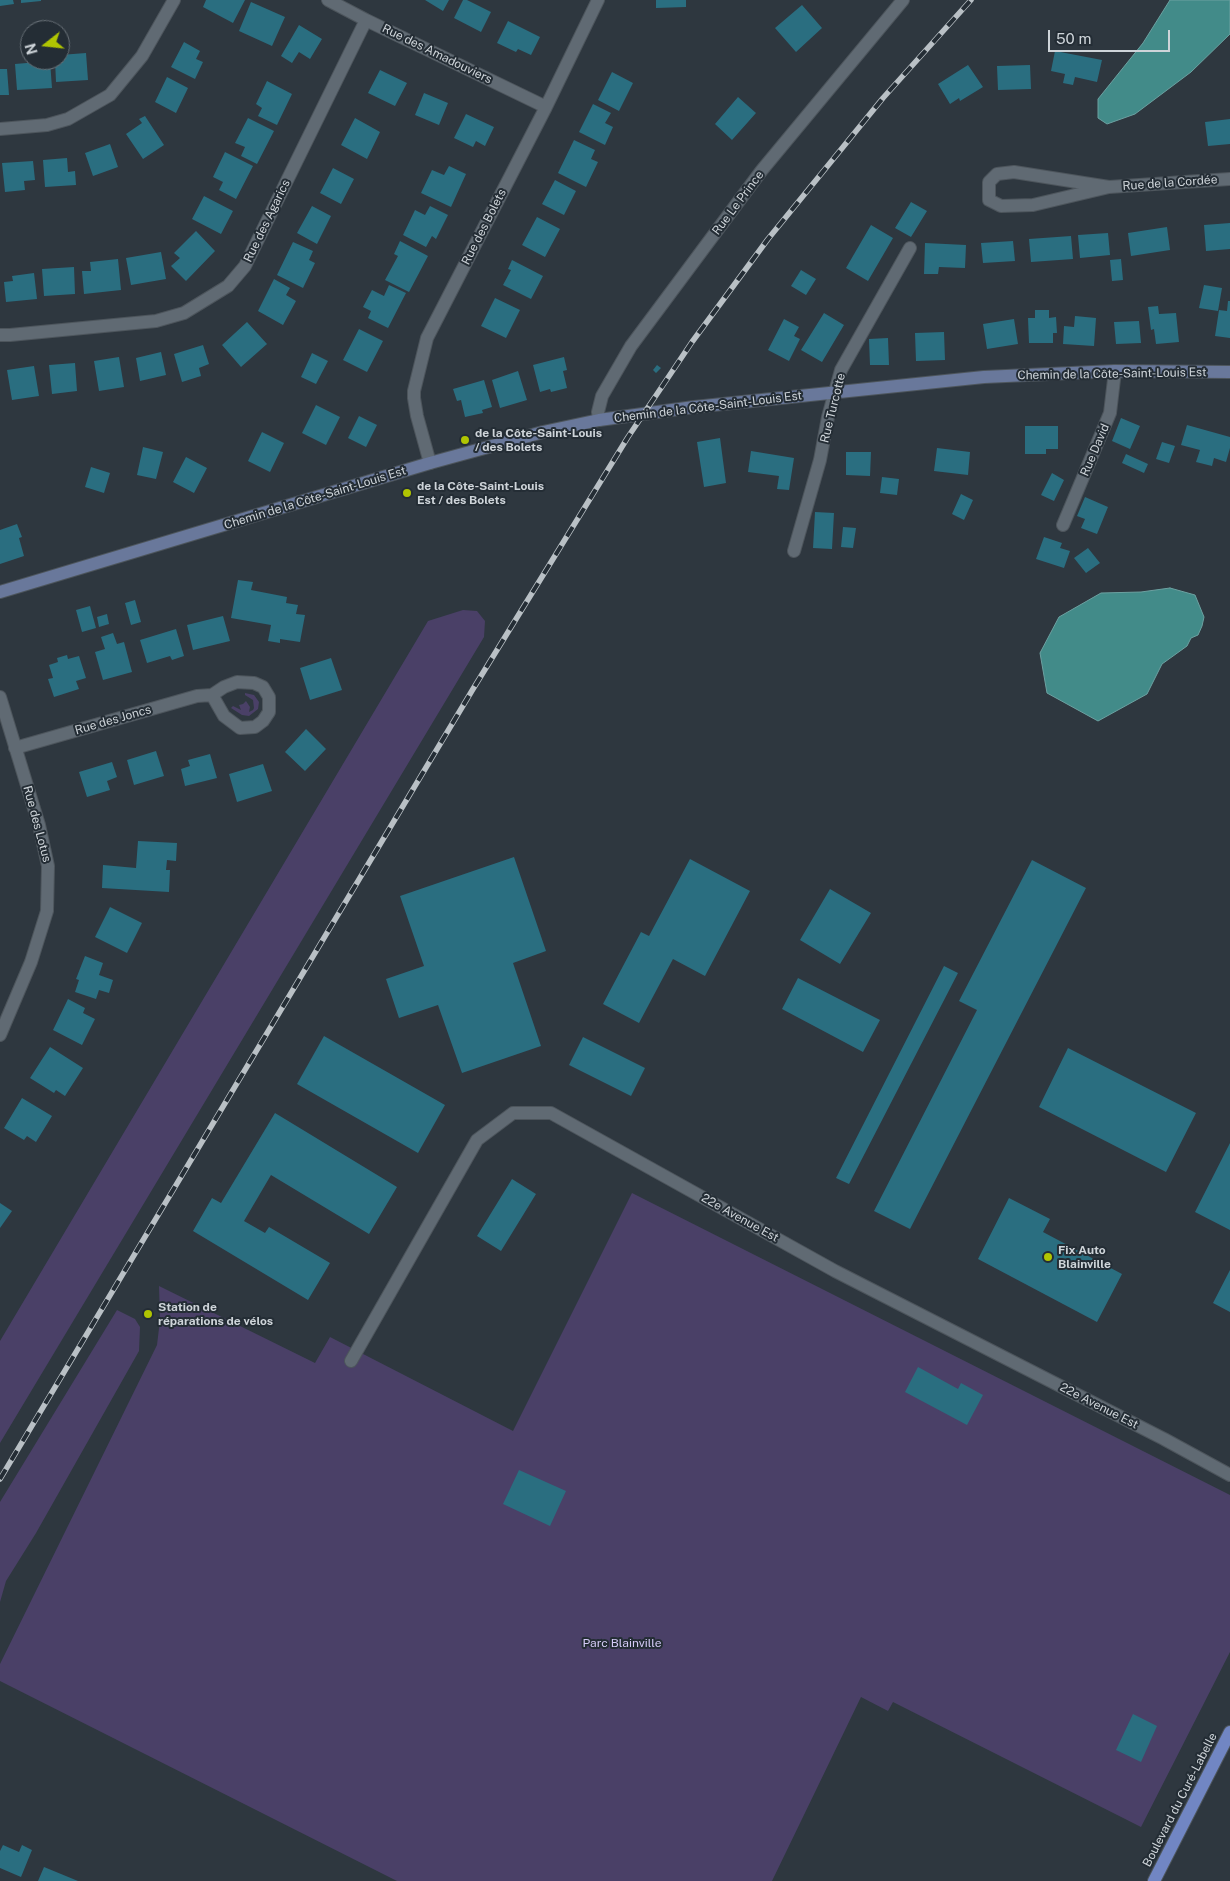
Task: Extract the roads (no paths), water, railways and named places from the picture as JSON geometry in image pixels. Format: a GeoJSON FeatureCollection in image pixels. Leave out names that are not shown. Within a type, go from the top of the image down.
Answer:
{"type":"FeatureCollection","features":[{"type":"Feature","properties":{"kind":"main road","name":"Boulevard du Curé-Labelle"},"geometry":{"type":"LineString","coordinates":[[1154,1881],[1230,1732]]}},
{"type":"Feature","properties":{"kind":"street"},"geometry":{"type":"LineString","coordinates":[[0,129],[47,125],[68,119],[110,95],[142,56],[174,0]]}},
{"type":"Feature","properties":{"kind":"street","name":"Rue des Amadouviers"},"geometry":{"type":"LineString","coordinates":[[328,0],[546,107]]}},
{"type":"Feature","properties":{"kind":"street","name":"Rue des Bolets"},"geometry":{"type":"LineString","coordinates":[[430,463],[414,398],[427,338],[546,107],[598,0]]}},
{"type":"Feature","properties":{"kind":"street","name":"Rue Le Prince"},"geometry":{"type":"LineString","coordinates":[[599,420],[598,412],[602,396],[631,346],[762,170],[903,0]]}},
{"type":"Feature","properties":{"kind":"street","name":"Rue des Agarics"},"geometry":{"type":"LineString","coordinates":[[0,334],[10,335],[156,321],[184,313],[228,286],[245,266],[366,20]]}},
{"type":"Feature","properties":{"kind":"street","name":"Rue de la Cordée"},"geometry":{"type":"LineString","coordinates":[[1109,187],[1014,172],[997,174],[989,182],[989,200],[1000,206],[1033,205],[1109,187],[1230,179]]}},
{"type":"Feature","properties":{"kind":"street","name":"Rue Turcotte"},"geometry":{"type":"LineString","coordinates":[[794,552],[820,460],[841,370],[910,248]]}},
{"type":"Feature","properties":{"kind":"street","name":"Chemin de la Côte-Saint-Louis Est"},"geometry":{"type":"LineString","coordinates":[[0,592],[430,463],[544,432],[599,420],[984,377],[1115,372],[1230,372]]}},
{"type":"Feature","properties":{"kind":"street","name":"Rue David"},"geometry":{"type":"LineString","coordinates":[[1063,525],[1110,413],[1115,372]]}},
{"type":"Feature","properties":{"kind":"street","name":"Rue des Joncs"},"geometry":{"type":"LineString","coordinates":[[15,748],[197,696],[212,695],[230,684],[243,682],[254,682],[263,687],[267,692],[270,702],[269,712],[263,721],[255,727],[240,728],[224,716],[212,695]]}},
{"type":"Feature","properties":{"kind":"street","name":"Rue des Lotus"},"geometry":{"type":"LineString","coordinates":[[0,698],[39,825],[48,866],[47,911],[31,962],[0,1035]]}},
{"type":"Feature","properties":{"kind":"street","name":"22e Avenue Est"},"geometry":{"type":"LineString","coordinates":[[351,1361],[477,1140],[513,1113],[551,1112],[835,1272],[1164,1439],[1230,1475]]}},
{"type":"Feature","properties":{"kind":"railway"},"geometry":{"type":"LineString","coordinates":[[0,1479],[473,689],[628,437],[692,342],[768,239],[883,98],[971,0]]}},
{"type":"Feature","properties":{"kind":"place","name":"de la Côte-Saint-Louis / des Bolets"},"geometry":{"type":"Point","coordinates":[465,440]}},
{"type":"Feature","properties":{"kind":"place","name":"de la Côte-Saint-Louis Est / des Bolets"},"geometry":{"type":"Point","coordinates":[407,493]}},
{"type":"Feature","properties":{"kind":"place","name":"Fix Auto Blainville"},"geometry":{"type":"Point","coordinates":[1048,1257]}},
{"type":"Feature","properties":{"kind":"place","name":"Station de réparations de vélos"},"geometry":{"type":"Point","coordinates":[148,1314]}},
{"type":"Feature","properties":{"kind":"park label","name":"Parc Blainville"},"geometry":{"type":"Point","coordinates":[622,1643]}}]}
